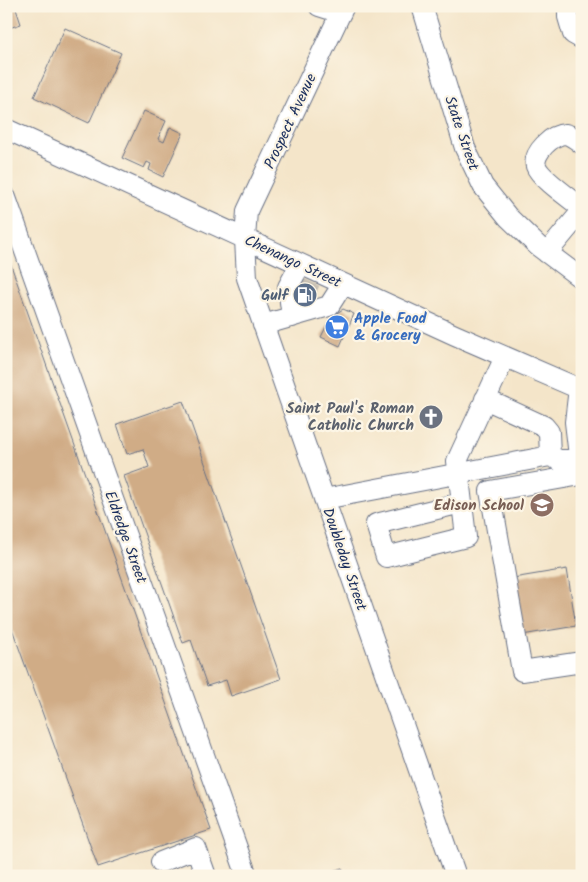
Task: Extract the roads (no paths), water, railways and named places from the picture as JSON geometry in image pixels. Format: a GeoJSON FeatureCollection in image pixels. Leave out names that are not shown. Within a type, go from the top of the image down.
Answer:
{"type":"FeatureCollection","features":[{"type":"Feature","properties":{"kind":"street"},"geometry":{"type":"LineString","coordinates":[[319,6],[343,10]]}},
{"type":"Feature","properties":{"kind":"street","name":"State Street"},"geometry":{"type":"LineString","coordinates":[[422,6],[473,169],[483,186],[508,217],[547,253],[582,279]]}},
{"type":"Feature","properties":{"kind":"street"},"geometry":{"type":"LineString","coordinates":[[568,6],[568,17],[573,34],[582,39]]}},
{"type":"Feature","properties":{"kind":"street","name":"Prospect Avenue"},"geometry":{"type":"LineString","coordinates":[[245,239],[247,211],[343,10]]}},
{"type":"Feature","properties":{"kind":"street","name":"Chenango Street"},"geometry":{"type":"LineString","coordinates":[[6,129],[300,265],[580,389]]}},
{"type":"Feature","properties":{"kind":"street"},"geometry":{"type":"LineString","coordinates":[[547,253],[582,210],[539,171],[536,160],[550,139],[558,135],[570,135],[582,144]]}},
{"type":"Feature","properties":{"kind":"street","name":"Eldredge Street"},"geometry":{"type":"LineString","coordinates":[[6,198],[247,876]]}},
{"type":"Feature","properties":{"kind":"street","name":"Doubleday Street"},"geometry":{"type":"LineString","coordinates":[[245,239],[247,278],[456,876]]}},
{"type":"Feature","properties":{"kind":"street"},"geometry":{"type":"LineString","coordinates":[[300,265],[309,292]]}},
{"type":"Feature","properties":{"kind":"street"},"geometry":{"type":"LineString","coordinates":[[309,292],[343,284]]}},
{"type":"Feature","properties":{"kind":"street"},"geometry":{"type":"LineString","coordinates":[[263,325],[292,317],[329,306],[309,292],[288,287],[292,317]]}},
{"type":"Feature","properties":{"kind":"street"},"geometry":{"type":"LineString","coordinates":[[461,503],[376,524],[386,557],[466,537],[457,460],[505,356]]}},
{"type":"Feature","properties":{"kind":"street"},"geometry":{"type":"LineString","coordinates":[[580,389],[575,422],[582,481]]}},
{"type":"Feature","properties":{"kind":"street"},"geometry":{"type":"LineString","coordinates":[[485,400],[544,426],[549,432],[550,456]]}},
{"type":"Feature","properties":{"kind":"street"},"geometry":{"type":"LineString","coordinates":[[324,499],[457,472],[550,456],[580,468]]}},
{"type":"Feature","properties":{"kind":"street"},"geometry":{"type":"LineString","coordinates":[[580,468],[490,491],[522,670],[582,662]]}},
{"type":"Feature","properties":{"kind":"street"},"geometry":{"type":"LineString","coordinates":[[161,862],[196,848],[206,876]]}},
{"type":"Feature","properties":{"kind":"tunnel"},"geometry":{"type":"LineString","coordinates":[[298,287],[315,295]]}},
{"type":"Feature","properties":{"kind":"place","name":"Gulf"},"geometry":{"type":"Point","coordinates":[305,295]}},
{"type":"Feature","properties":{"kind":"place","name":"Apple Food & Grocery"},"geometry":{"type":"Point","coordinates":[337,327]}},
{"type":"Feature","properties":{"kind":"place","name":"Saint Paul's Roman Catholic Church"},"geometry":{"type":"Point","coordinates":[431,417]}},
{"type":"Feature","properties":{"kind":"place","name":"Edison School"},"geometry":{"type":"Point","coordinates":[542,505]}}]}
